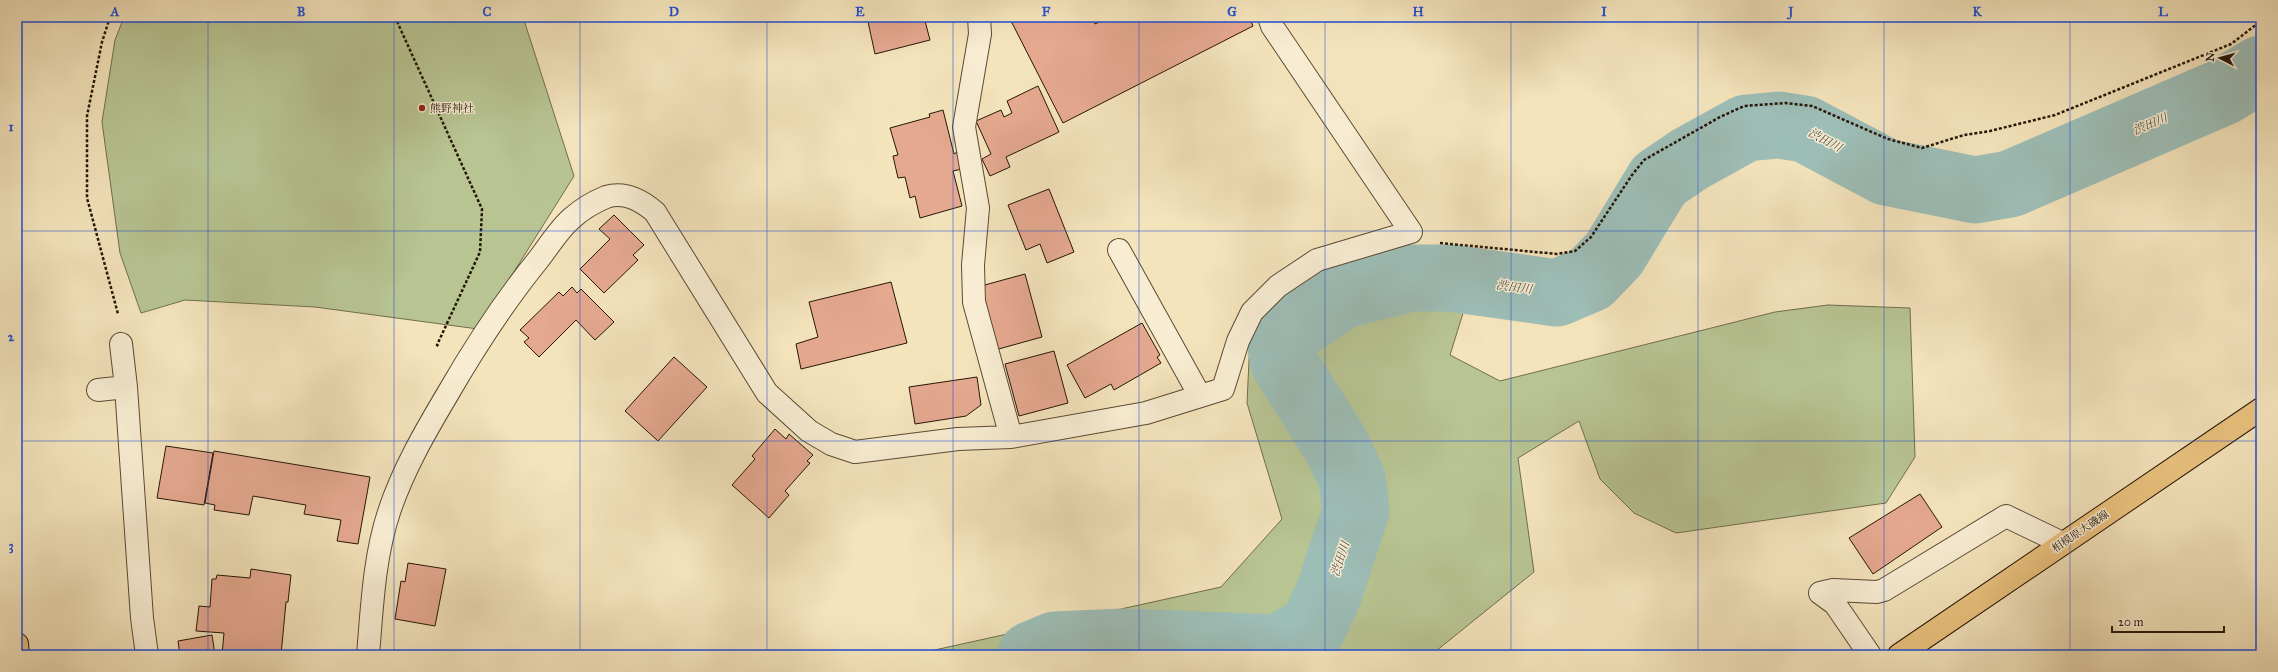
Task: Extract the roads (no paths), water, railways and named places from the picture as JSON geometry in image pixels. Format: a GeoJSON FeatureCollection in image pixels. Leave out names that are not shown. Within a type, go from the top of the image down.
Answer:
{"type":"FeatureCollection","features":[{"type":"Feature","properties":{"kind":"main road","name":"相模原大磯線"},"geometry":{"type":"LineString","coordinates":[[1899,655],[2261,409]]}},
{"type":"Feature","properties":{"kind":"main road"},"geometry":{"type":"LineString","coordinates":[[17,644],[18,655]]}},
{"type":"Feature","properties":{"kind":"street"},"geometry":{"type":"LineString","coordinates":[[979,17],[980,34],[964,127],[978,208],[973,265],[974,302],[1011,437]]}},
{"type":"Feature","properties":{"kind":"street"},"geometry":{"type":"LineString","coordinates":[[368,655],[375,580],[389,513],[403,476],[466,362],[517,286],[571,218],[585,207],[607,197],[623,195],[640,199],[655,212],[767,394],[809,431],[831,444],[854,452],[958,439],[1011,437],[1146,413],[1223,389],[1238,341],[1252,312],[1278,286],[1317,260],[1411,232],[1272,26],[1269,17]]}},
{"type":"Feature","properties":{"kind":"street"},"geometry":{"type":"LineString","coordinates":[[1119,250],[1200,396]]}},
{"type":"Feature","properties":{"kind":"street"},"geometry":{"type":"LineString","coordinates":[[121,344],[126,387],[133,508],[142,618],[147,655]]}},
{"type":"Feature","properties":{"kind":"street"},"geometry":{"type":"LineString","coordinates":[[98,390],[126,387]]}},
{"type":"Feature","properties":{"kind":"street"},"geometry":{"type":"LineString","coordinates":[[1870,655],[1835,604],[1820,593],[1833,590],[1877,592],[1884,590],[2006,516],[2062,543]]}},
{"type":"Feature","properties":{"kind":"waterway","name":"渋田川"},"geometry":{"type":"LineString","coordinates":[[1031,655],[1055,645],[1123,642],[1279,648],[1313,627],[1329,593],[1356,510],[1352,479],[1336,445],[1284,363],[1280,341],[1296,326],[1343,295],[1412,278],[1450,278],[1557,293],[1590,279],[1614,254],[1659,180],[1690,159],[1746,128],[1779,125],[1805,129],[1886,172],[1975,190],[2010,184],[2223,92],[2261,69]]}},
{"type":"Feature","properties":{"kind":"place","name":"熊野神社"},"geometry":{"type":"Point","coordinates":[422,108]}}]}
